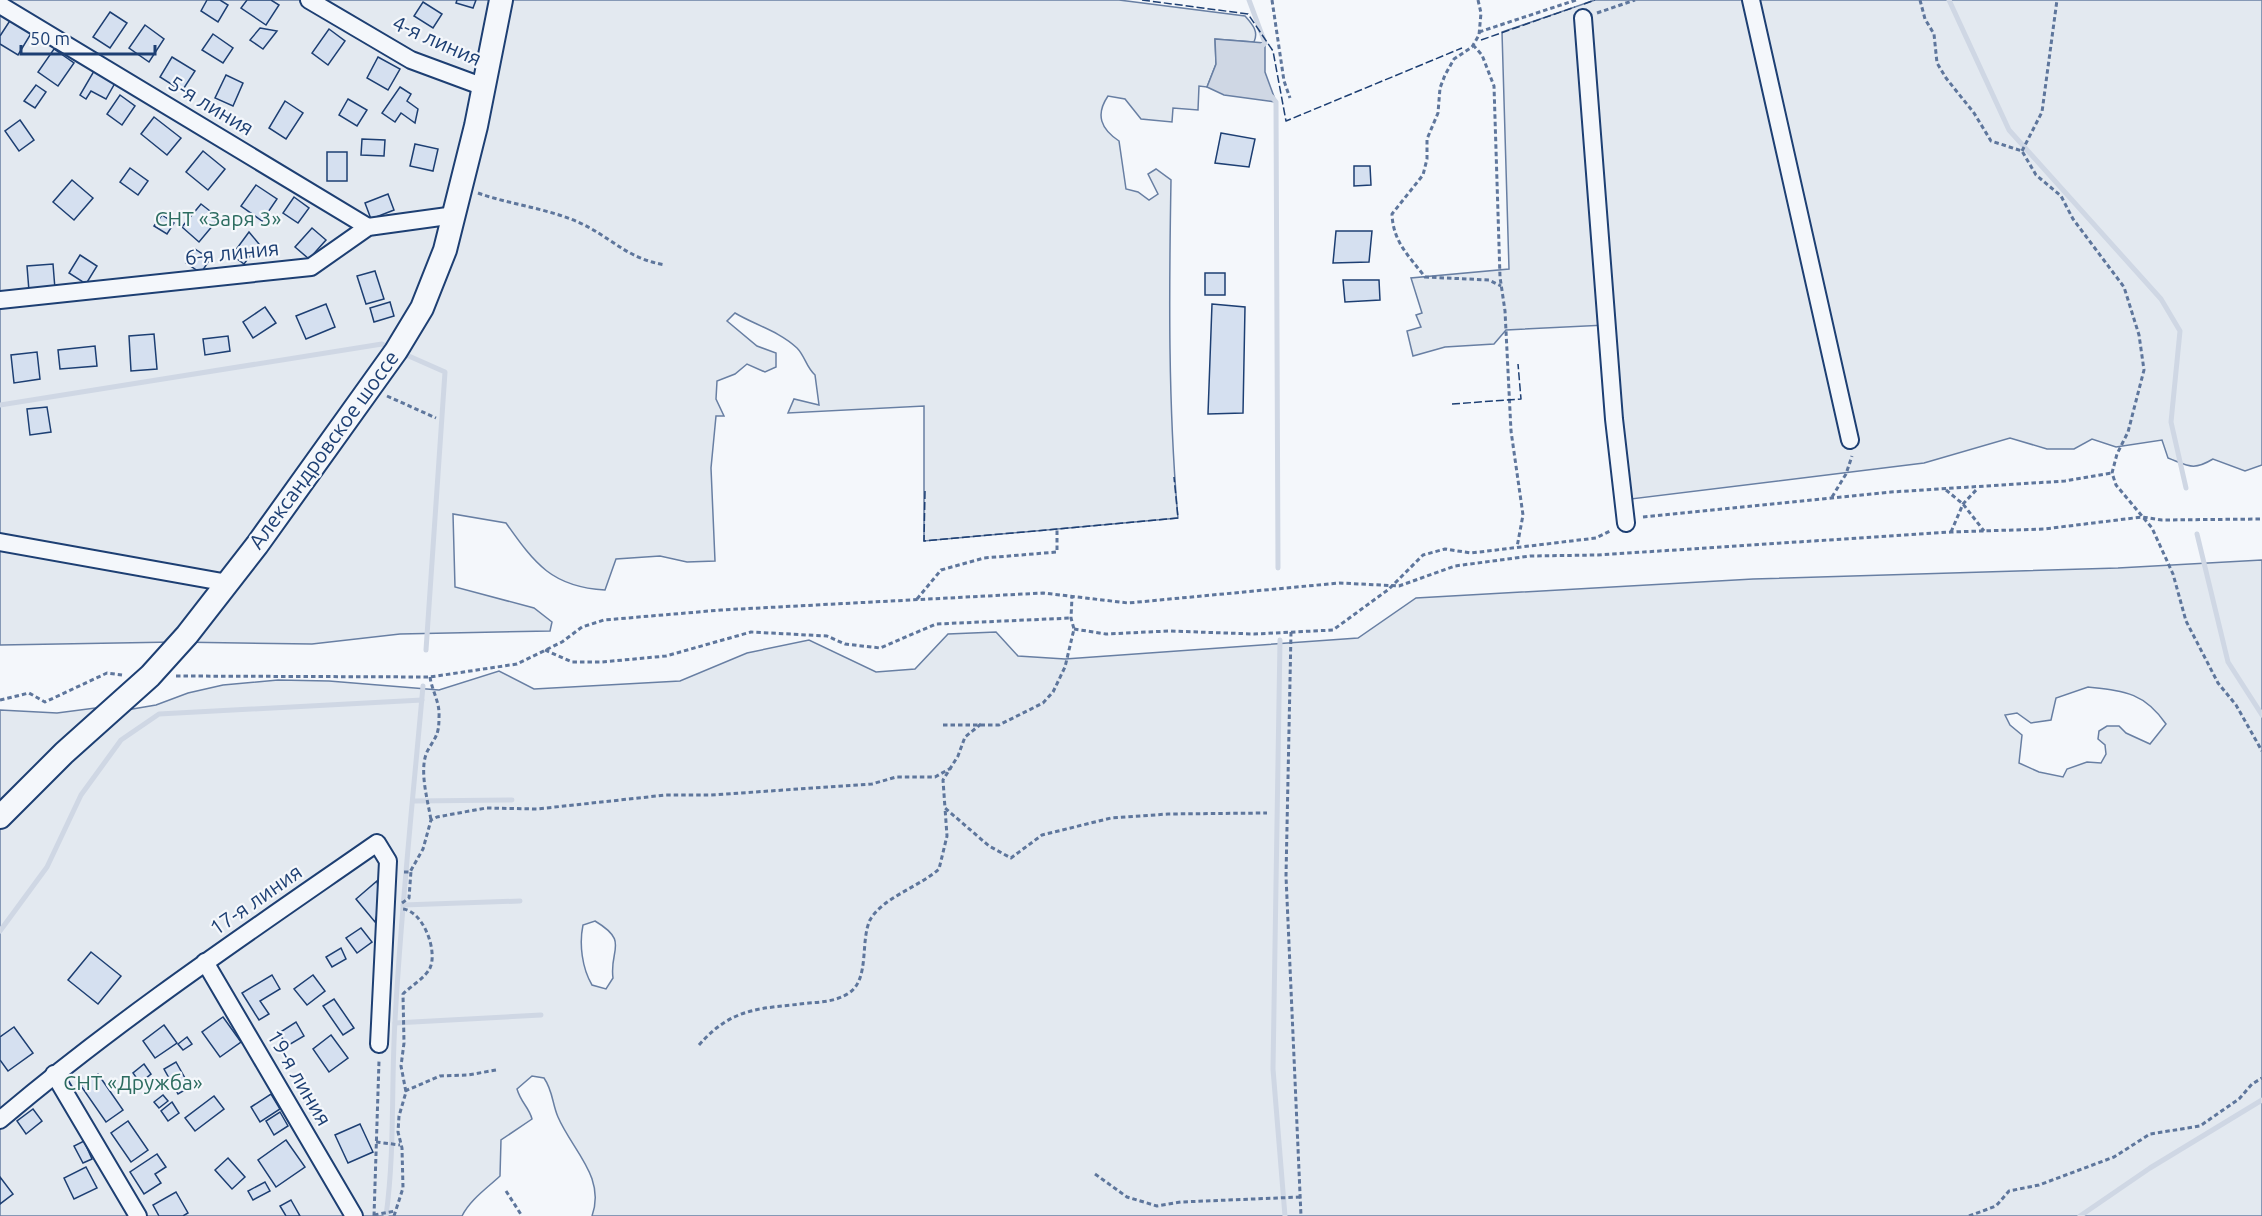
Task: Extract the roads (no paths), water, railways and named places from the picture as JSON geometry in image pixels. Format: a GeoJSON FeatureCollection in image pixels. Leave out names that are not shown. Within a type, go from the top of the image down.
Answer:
{"type":"FeatureCollection","features":[{"type":"Feature","properties":{"kind":"street","name":"4-я линия"},"geometry":{"type":"LineString","coordinates":[[309,0],[411,60],[484,87]]}},
{"type":"Feature","properties":{"kind":"street","name":"Александровское шоссе"},"geometry":{"type":"LineString","coordinates":[[0,817],[64,753],[149,677],[228,584],[369,388],[422,308],[445,250],[462,189],[501,0]]}},
{"type":"Feature","properties":{"kind":"street"},"geometry":{"type":"LineString","coordinates":[[1751,0],[1850,440]]}},
{"type":"Feature","properties":{"kind":"street","name":"5-я линия"},"geometry":{"type":"LineString","coordinates":[[1,9],[368,227]]}},
{"type":"Feature","properties":{"kind":"street"},"geometry":{"type":"LineString","coordinates":[[1583,18],[1614,419],[1626,523]]}},
{"type":"Feature","properties":{"kind":"street","name":"6-я линия"},"geometry":{"type":"LineString","coordinates":[[0,300],[311,267],[368,227],[455,215]]}},
{"type":"Feature","properties":{"kind":"street"},"geometry":{"type":"LineString","coordinates":[[0,542],[228,584]]}},
{"type":"Feature","properties":{"kind":"street","name":"17-я линия"},"geometry":{"type":"LineString","coordinates":[[0,1120],[54,1074],[205,962],[379,838],[388,861],[379,1044]]}},
{"type":"Feature","properties":{"kind":"street","name":"19-я линия"},"geometry":{"type":"LineString","coordinates":[[205,962],[354,1216]]}},
{"type":"Feature","properties":{"kind":"street"},"geometry":{"type":"LineString","coordinates":[[54,1074],[138,1216]]}},
{"type":"Feature","properties":{"kind":"waterway"},"geometry":{"type":"LineString","coordinates":[[1249,0],[1265,43],[1262,46]]}},
{"type":"Feature","properties":{"kind":"waterway"},"geometry":{"type":"LineString","coordinates":[[1949,0],[2009,130],[2161,299],[2180,331],[2171,422],[2186,488]]}},
{"type":"Feature","properties":{"kind":"waterway"},"geometry":{"type":"LineString","coordinates":[[1272,97],[1276,102],[1278,568]]}},
{"type":"Feature","properties":{"kind":"waterway"},"geometry":{"type":"LineString","coordinates":[[0,405],[382,344],[391,348]]}},
{"type":"Feature","properties":{"kind":"waterway"},"geometry":{"type":"LineString","coordinates":[[402,353],[445,372],[426,650]]}},
{"type":"Feature","properties":{"kind":"waterway"},"geometry":{"type":"LineString","coordinates":[[2197,534],[2228,662],[2262,715]]}},
{"type":"Feature","properties":{"kind":"waterway"},"geometry":{"type":"LineString","coordinates":[[1280,640],[1273,1069],[1285,1216]]}},
{"type":"Feature","properties":{"kind":"waterway"},"geometry":{"type":"LineString","coordinates":[[386,1216],[391,1167],[398,979],[423,686]]}},
{"type":"Feature","properties":{"kind":"waterway"},"geometry":{"type":"LineString","coordinates":[[0,931],[47,867],[81,795],[121,740],[159,714],[422,700]]}},
{"type":"Feature","properties":{"kind":"waterway"},"geometry":{"type":"LineString","coordinates":[[414,801],[512,800]]}},
{"type":"Feature","properties":{"kind":"waterway"},"geometry":{"type":"LineString","coordinates":[[403,905],[520,901]]}},
{"type":"Feature","properties":{"kind":"waterway"},"geometry":{"type":"LineString","coordinates":[[395,1023],[541,1015]]}},
{"type":"Feature","properties":{"kind":"waterway"},"geometry":{"type":"LineString","coordinates":[[2080,1216],[2150,1168],[2262,1100]]}},
{"type":"Feature","properties":{"kind":"park label","name":"СНТ «Заря 3»"},"geometry":{"type":"Point","coordinates":[218,219]}},
{"type":"Feature","properties":{"kind":"park label","name":"СНТ «Дружба»"},"geometry":{"type":"Point","coordinates":[133,1083]}}]}
